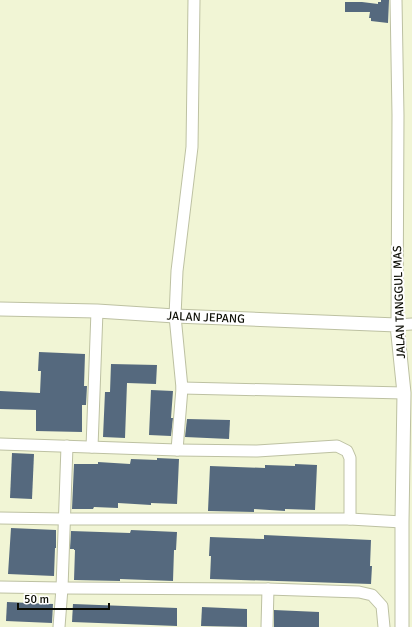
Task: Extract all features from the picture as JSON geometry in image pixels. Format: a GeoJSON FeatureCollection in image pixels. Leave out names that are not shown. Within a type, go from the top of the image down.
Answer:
{"type":"FeatureCollection","features":[{"type":"Feature","properties":{"kind":"street"},"geometry":{"type":"LineString","coordinates":[[177,450],[182,388],[175,316],[177,271],[192,147],[194,0]]}},
{"type":"Feature","properties":{"kind":"street","name":"JALAN TANGGUL MAS"},"geometry":{"type":"LineString","coordinates":[[396,0],[398,115],[397,325],[404,393],[402,627]]}},
{"type":"Feature","properties":{"kind":"street","name":"JALAN JEPANG"},"geometry":{"type":"LineString","coordinates":[[0,309],[97,311],[175,316],[397,325],[412,324]]}},
{"type":"Feature","properties":{"kind":"street"},"geometry":{"type":"LineString","coordinates":[[92,447],[97,311]]}},
{"type":"Feature","properties":{"kind":"street"},"geometry":{"type":"LineString","coordinates":[[182,388],[404,393]]}},
{"type":"Feature","properties":{"kind":"street"},"geometry":{"type":"LineString","coordinates":[[0,444],[257,451],[337,446],[347,451],[350,458],[350,519]]}},
{"type":"Feature","properties":{"kind":"street"},"geometry":{"type":"LineString","coordinates":[[58,627],[62,588],[67,446]]}},
{"type":"Feature","properties":{"kind":"street"},"geometry":{"type":"LineString","coordinates":[[0,518],[350,519],[402,522]]}},
{"type":"Feature","properties":{"kind":"street"},"geometry":{"type":"LineString","coordinates":[[0,587],[268,589],[359,592],[372,595],[382,606],[384,627]]}},
{"type":"Feature","properties":{"kind":"street"},"geometry":{"type":"LineString","coordinates":[[267,627],[268,589]]}},
{"type":"Feature","properties":{"kind":"building"},"geometry":{"type":"Polygon","coordinates":[[[381,0],[389,0],[388,23],[371,21],[371,18],[369,18],[370,12],[345,12],[345,2],[378,4],[381,0]]]}},
{"type":"Feature","properties":{"kind":"building"},"geometry":{"type":"Polygon","coordinates":[[[39,352],[85,354],[84,386],[87,386],[86,405],[82,405],[82,432],[36,431],[36,410],[0,409],[0,391],[40,393],[41,371],[38,371],[39,352]]]}},
{"type":"Feature","properties":{"kind":"building"},"geometry":{"type":"Polygon","coordinates":[[[111,364],[157,365],[156,384],[127,383],[125,438],[103,437],[105,392],[110,392],[111,364]]]}},
{"type":"Feature","properties":{"kind":"building"},"geometry":{"type":"Polygon","coordinates":[[[151,390],[173,391],[171,436],[149,435],[151,390]]]}},
{"type":"Feature","properties":{"kind":"building"},"geometry":{"type":"Polygon","coordinates":[[[187,419],[230,420],[229,439],[185,437],[187,419]]]}},
{"type":"Feature","properties":{"kind":"building"},"geometry":{"type":"Polygon","coordinates":[[[12,453],[34,454],[32,499],[10,498],[12,453]]]}},
{"type":"Feature","properties":{"kind":"building"},"geometry":{"type":"Polygon","coordinates":[[[157,458],[179,459],[177,504],[151,503],[151,505],[118,503],[118,508],[94,507],[93,509],[72,509],[74,464],[98,464],[98,462],[130,464],[131,459],[157,460],[157,458]]]}},
{"type":"Feature","properties":{"kind":"building"},"geometry":{"type":"Polygon","coordinates":[[[295,464],[317,465],[315,510],[285,509],[285,511],[254,509],[254,512],[208,511],[210,466],[265,468],[265,465],[295,466],[295,464]]]}},
{"type":"Feature","properties":{"kind":"building"},"geometry":{"type":"Polygon","coordinates":[[[11,528],[56,530],[54,576],[8,574],[11,528]]]}},
{"type":"Feature","properties":{"kind":"building"},"geometry":{"type":"Polygon","coordinates":[[[131,530],[177,532],[176,550],[174,550],[173,581],[120,579],[120,581],[74,580],[75,550],[70,549],[71,531],[130,533],[131,530]]]}},
{"type":"Feature","properties":{"kind":"building"},"geometry":{"type":"Polygon","coordinates":[[[264,535],[371,540],[371,584],[210,579],[210,537],[264,539],[264,535]]]}},
{"type":"Feature","properties":{"kind":"building"},"geometry":{"type":"Polygon","coordinates":[[[7,602],[53,604],[52,623],[6,621],[7,602]]]}},
{"type":"Feature","properties":{"kind":"building"},"geometry":{"type":"Polygon","coordinates":[[[73,604],[177,608],[177,626],[72,622],[73,604]]]}},
{"type":"Feature","properties":{"kind":"building"},"geometry":{"type":"Polygon","coordinates":[[[202,607],[247,609],[247,627],[201,626],[202,607]]]}},
{"type":"Feature","properties":{"kind":"building"},"geometry":{"type":"Polygon","coordinates":[[[274,610],[319,612],[319,627],[274,627],[274,610]]]}}]}
